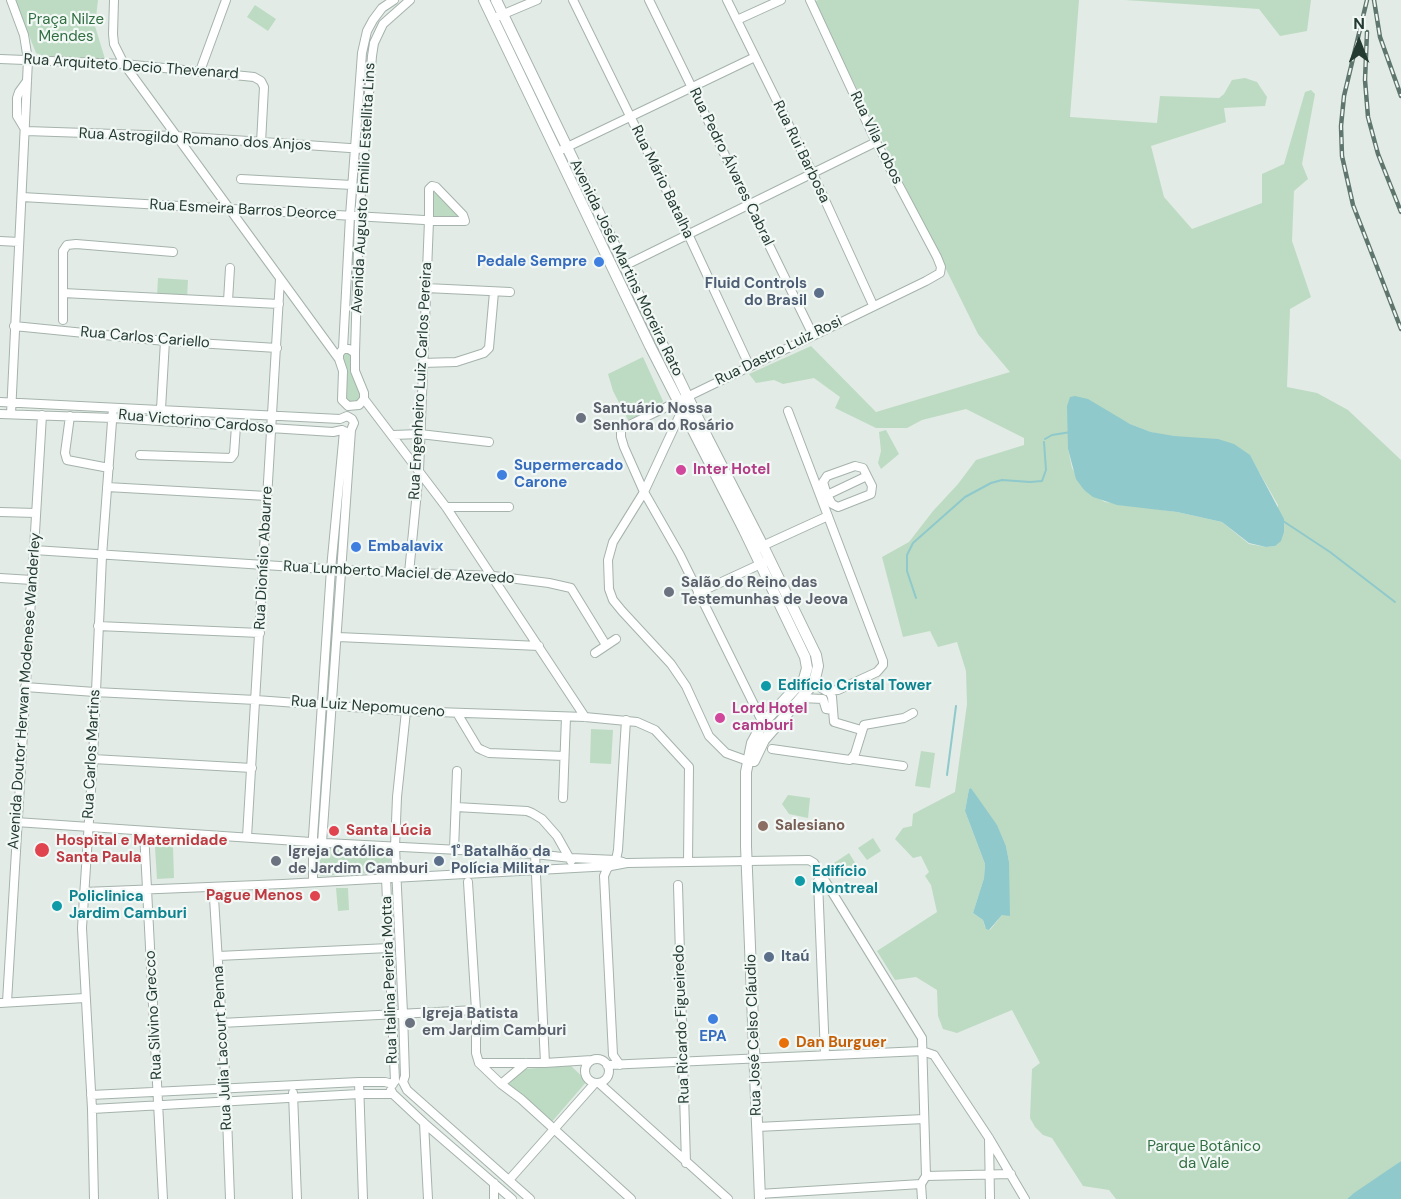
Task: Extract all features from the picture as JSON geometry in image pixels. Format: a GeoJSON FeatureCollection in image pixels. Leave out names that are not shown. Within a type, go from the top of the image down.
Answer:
{"type":"FeatureCollection","features":[{"type":"Feature","properties":{"kind":"street"},"geometry":{"type":"LineString","coordinates":[[11,0],[24,35],[28,60],[11,414]]}},
{"type":"Feature","properties":{"kind":"street"},"geometry":{"type":"LineString","coordinates":[[114,0],[112,34],[114,44],[124,64],[227,209],[339,359],[343,371],[339,425],[342,432],[336,570],[314,881]]}},
{"type":"Feature","properties":{"kind":"street"},"geometry":{"type":"LineString","coordinates":[[200,71],[226,0]]}},
{"type":"Feature","properties":{"kind":"street","name":"Avenida Augusto Emilio Estellita Lins"},"geometry":{"type":"LineString","coordinates":[[364,399],[355,371],[355,353],[364,42],[373,20],[382,8],[394,0]]}},
{"type":"Feature","properties":{"kind":"street","name":"Avenida Augusto Emilio Estellita Lins"},"geometry":{"type":"LineString","coordinates":[[339,359],[339,354],[343,349],[352,185],[360,149],[374,43],[383,24],[410,0]]}},
{"type":"Feature","properties":{"kind":"street","name":"Avenida José Martins Moreira Rato"},"geometry":{"type":"LineString","coordinates":[[484,0],[624,266],[683,402],[695,411],[763,546],[816,656],[818,666],[814,683]]}},
{"type":"Feature","properties":{"kind":"street","name":"Avenida José Martins Moreira Rato"},"geometry":{"type":"LineString","coordinates":[[496,0],[562,149],[749,542],[801,645],[807,668],[806,675],[798,687],[763,723],[752,743],[748,761],[748,863]]}},
{"type":"Feature","properties":{"kind":"street"},"geometry":{"type":"LineString","coordinates":[[491,15],[504,16],[537,0]]}},
{"type":"Feature","properties":{"kind":"street","name":"Rua Mário Batalha"},"geometry":{"type":"LineString","coordinates":[[573,0],[688,234],[749,365]]}},
{"type":"Feature","properties":{"kind":"street","name":"Rua Pedro Álvares Cabral"},"geometry":{"type":"LineString","coordinates":[[649,0],[813,335]]}},
{"type":"Feature","properties":{"kind":"street","name":"Rua Rui Barbosa"},"geometry":{"type":"LineString","coordinates":[[727,0],[813,174],[873,305]]}},
{"type":"Feature","properties":{"kind":"street"},"geometry":{"type":"LineString","coordinates":[[737,20],[781,0]]}},
{"type":"Feature","properties":{"kind":"street","name":"Rua Vila Lobos"},"geometry":{"type":"LineString","coordinates":[[810,0],[876,142],[940,263],[941,270],[937,275]]}},
{"type":"Feature","properties":{"kind":"street"},"geometry":{"type":"LineString","coordinates":[[562,149],[755,57]]}},
{"type":"Feature","properties":{"kind":"street","name":"Rua Arquiteto Decio Thevenard"},"geometry":{"type":"LineString","coordinates":[[0,59],[124,64],[249,76],[261,81],[264,90],[261,143]]}},
{"type":"Feature","properties":{"kind":"street","name":"Rua Astrogildo Romano dos Anjos"},"geometry":{"type":"LineString","coordinates":[[26,131],[175,136],[360,149]]}},
{"type":"Feature","properties":{"kind":"street"},"geometry":{"type":"LineString","coordinates":[[624,266],[876,142]]}},
{"type":"Feature","properties":{"kind":"street"},"geometry":{"type":"LineString","coordinates":[[241,179],[352,185]]}},
{"type":"Feature","properties":{"kind":"street","name":"Rua Engenheiro Luiz Carlos Pereira"},"geometry":{"type":"LineString","coordinates":[[409,573],[419,471],[429,189],[432,186],[436,187],[463,215],[465,221]]}},
{"type":"Feature","properties":{"kind":"street","name":"Rua Esmeira Barros Deorce"},"geometry":{"type":"LineString","coordinates":[[22,197],[465,221]]}},
{"type":"Feature","properties":{"kind":"street"},"geometry":{"type":"LineString","coordinates":[[0,241],[19,242]]}},
{"type":"Feature","properties":{"kind":"street"},"geometry":{"type":"LineString","coordinates":[[63,320],[63,251],[65,247],[69,245],[173,252]]}},
{"type":"Feature","properties":{"kind":"street"},"geometry":{"type":"LineString","coordinates":[[228,301],[230,268]]}},
{"type":"Feature","properties":{"kind":"street","name":"Rua Dastro Luiz Rosi"},"geometry":{"type":"LineString","coordinates":[[644,492],[624,447],[621,429],[683,402],[749,365],[937,275]]}},
{"type":"Feature","properties":{"kind":"street","name":"Rua Dionísio Abaurre"},"geometry":{"type":"LineString","coordinates":[[247,837],[280,279]]}},
{"type":"Feature","properties":{"kind":"street"},"geometry":{"type":"LineString","coordinates":[[426,288],[510,292]]}},
{"type":"Feature","properties":{"kind":"street"},"geometry":{"type":"LineString","coordinates":[[423,363],[456,362],[489,348],[494,292]]}},
{"type":"Feature","properties":{"kind":"street"},"geometry":{"type":"LineString","coordinates":[[63,293],[279,304]]}},
{"type":"Feature","properties":{"kind":"street","name":"Rua Carlos Cariello"},"geometry":{"type":"LineString","coordinates":[[14,327],[165,341],[277,348]]}},
{"type":"Feature","properties":{"kind":"street"},"geometry":{"type":"LineString","coordinates":[[161,409],[165,341]]}},
{"type":"Feature","properties":{"kind":"street"},"geometry":{"type":"LineString","coordinates":[[343,349],[349,349],[355,353]]}},
{"type":"Feature","properties":{"kind":"street"},"geometry":{"type":"LineString","coordinates":[[342,400],[352,406],[359,405],[364,399],[393,435],[493,576],[585,717]]}},
{"type":"Feature","properties":{"kind":"street"},"geometry":{"type":"LineString","coordinates":[[0,402],[113,413]]}},
{"type":"Feature","properties":{"kind":"street"},"geometry":{"type":"LineString","coordinates":[[683,402],[644,492],[613,542],[608,560],[609,589],[622,611],[671,664],[686,686],[709,736],[726,753],[748,761]]}},
{"type":"Feature","properties":{"kind":"street"},"geometry":{"type":"LineString","coordinates":[[342,432],[353,426],[352,406]]}},
{"type":"Feature","properties":{"kind":"street","name":"Rua Victorino Cardoso"},"geometry":{"type":"LineString","coordinates":[[113,413],[161,409],[341,418]]}},
{"type":"Feature","properties":{"kind":"street"},"geometry":{"type":"LineString","coordinates":[[748,863],[754,759],[764,740],[814,683],[829,691],[838,690],[877,672],[883,665],[828,516],[824,496],[823,482],[827,476],[855,466],[863,468],[872,486],[871,494],[838,507],[832,504],[824,496],[788,411]]}},
{"type":"Feature","properties":{"kind":"street"},"geometry":{"type":"LineString","coordinates":[[0,414],[70,416],[113,413]]}},
{"type":"Feature","properties":{"kind":"street","name":"Rua Victorino Cardoso"},"geometry":{"type":"LineString","coordinates":[[113,413],[271,429],[342,432]]}},
{"type":"Feature","properties":{"kind":"street","name":"Rua Carlos Martins"},"geometry":{"type":"LineString","coordinates":[[94,1199],[92,1110],[82,938],[102,556],[113,413]]}},
{"type":"Feature","properties":{"kind":"street","name":"Avenida Doutor Herwan Modenese Wanderley"},"geometry":{"type":"LineString","coordinates":[[3,1003],[42,415]]}},
{"type":"Feature","properties":{"kind":"street"},"geometry":{"type":"LineString","coordinates":[[70,416],[65,453],[68,460],[109,468]]}},
{"type":"Feature","properties":{"kind":"street"},"geometry":{"type":"LineString","coordinates":[[341,418],[347,416],[352,419]]}},
{"type":"Feature","properties":{"kind":"street"},"geometry":{"type":"LineString","coordinates":[[140,455],[231,458],[234,454],[236,426]]}},
{"type":"Feature","properties":{"kind":"street"},"geometry":{"type":"LineString","coordinates":[[328,706],[338,638],[336,570],[342,432]]}},
{"type":"Feature","properties":{"kind":"street"},"geometry":{"type":"LineString","coordinates":[[393,435],[420,434],[489,442]]}},
{"type":"Feature","properties":{"kind":"street"},"geometry":{"type":"LineString","coordinates":[[824,496],[867,476]]}},
{"type":"Feature","properties":{"kind":"street"},"geometry":{"type":"LineString","coordinates":[[107,487],[267,496]]}},
{"type":"Feature","properties":{"kind":"street"},"geometry":{"type":"LineString","coordinates":[[644,492],[680,555],[763,723]]}},
{"type":"Feature","properties":{"kind":"street"},"geometry":{"type":"LineString","coordinates":[[446,507],[509,507]]}},
{"type":"Feature","properties":{"kind":"street"},"geometry":{"type":"LineString","coordinates":[[0,512],[36,513]]}},
{"type":"Feature","properties":{"kind":"street"},"geometry":{"type":"LineString","coordinates":[[749,542],[759,548],[828,516]]}},
{"type":"Feature","properties":{"kind":"street","name":"Rua Lumberto Maciel de Azevedo"},"geometry":{"type":"LineString","coordinates":[[34,550],[336,570],[493,576],[549,583],[571,588],[606,645]]}},
{"type":"Feature","properties":{"kind":"street"},"geometry":{"type":"LineString","coordinates":[[698,593],[760,563],[767,562],[773,568]]}},
{"type":"Feature","properties":{"kind":"street"},"geometry":{"type":"LineString","coordinates":[[0,578],[32,580]]}},
{"type":"Feature","properties":{"kind":"street"},"geometry":{"type":"LineString","coordinates":[[98,626],[260,633]]}},
{"type":"Feature","properties":{"kind":"street"},"geometry":{"type":"LineString","coordinates":[[338,638],[539,646]]}},
{"type":"Feature","properties":{"kind":"street"},"geometry":{"type":"LineString","coordinates":[[596,652],[616,639]]}},
{"type":"Feature","properties":{"kind":"street","name":"Rua Luiz Nepomuceno"},"geometry":{"type":"LineString","coordinates":[[25,687],[406,711],[585,717],[637,722],[655,730],[689,767],[688,862]]}},
{"type":"Feature","properties":{"kind":"street"},"geometry":{"type":"LineString","coordinates":[[829,691],[834,722],[861,730]]}},
{"type":"Feature","properties":{"kind":"street"},"geometry":{"type":"LineString","coordinates":[[801,698],[823,699],[826,709],[833,710]]}},
{"type":"Feature","properties":{"kind":"street","name":"Rua Italina Pereira Motta"},"geometry":{"type":"LineString","coordinates":[[399,1084],[405,1076],[395,848],[397,797],[406,711]]}},
{"type":"Feature","properties":{"kind":"street"},"geometry":{"type":"LineString","coordinates":[[457,713],[478,748],[489,753],[564,756]]}},
{"type":"Feature","properties":{"kind":"street"},"geometry":{"type":"LineString","coordinates":[[853,759],[861,730],[867,724],[904,718],[913,713]]}},
{"type":"Feature","properties":{"kind":"street"},"geometry":{"type":"LineString","coordinates":[[563,798],[566,717]]}},
{"type":"Feature","properties":{"kind":"street"},"geometry":{"type":"LineString","coordinates":[[620,1065],[613,1055],[604,876],[607,869],[614,863],[626,720]]}},
{"type":"Feature","properties":{"kind":"street"},"geometry":{"type":"LineString","coordinates":[[772,749],[903,766]]}},
{"type":"Feature","properties":{"kind":"street"},"geometry":{"type":"LineString","coordinates":[[93,759],[252,768]]}},
{"type":"Feature","properties":{"kind":"street"},"geometry":{"type":"LineString","coordinates":[[454,850],[457,771]]}},
{"type":"Feature","properties":{"kind":"street"},"geometry":{"type":"LineString","coordinates":[[456,807],[532,813],[542,819],[556,836],[571,862]]}},
{"type":"Feature","properties":{"kind":"street"},"geometry":{"type":"LineString","coordinates":[[16,822],[395,848],[535,854],[571,862],[748,863],[809,860],[814,863],[922,1038],[924,1119],[922,1199]]}},
{"type":"Feature","properties":{"kind":"street","name":"Rua Silvino Grecco"},"geometry":{"type":"LineString","coordinates":[[144,831],[163,1199]]}},
{"type":"Feature","properties":{"kind":"street"},"geometry":{"type":"LineString","coordinates":[[535,854],[545,1063]]}},
{"type":"Feature","properties":{"kind":"street"},"geometry":{"type":"LineString","coordinates":[[84,892],[535,870],[571,862]]}},
{"type":"Feature","properties":{"kind":"street","name":"Rua José Celso Cláudio"},"geometry":{"type":"LineString","coordinates":[[748,863],[759,1196]]}},
{"type":"Feature","properties":{"kind":"street"},"geometry":{"type":"LineString","coordinates":[[821,875],[818,881],[825,1055]]}},
{"type":"Feature","properties":{"kind":"street","name":"Rua Italina Pereira Motta"},"geometry":{"type":"LineString","coordinates":[[386,878],[392,1014],[399,1084]]}},
{"type":"Feature","properties":{"kind":"street"},"geometry":{"type":"LineString","coordinates":[[468,882],[478,1063],[631,1199]]}},
{"type":"Feature","properties":{"kind":"street","name":"Rua Ricardo Figueiredo"},"geometry":{"type":"LineString","coordinates":[[678,885],[686,1163]]}},
{"type":"Feature","properties":{"kind":"street","name":"Rua Julia Lacourt Penna"},"geometry":{"type":"LineString","coordinates":[[214,898],[226,1089],[230,1199]]}},
{"type":"Feature","properties":{"kind":"street"},"geometry":{"type":"LineString","coordinates":[[218,956],[389,948]]}},
{"type":"Feature","properties":{"kind":"street"},"geometry":{"type":"LineString","coordinates":[[3,1003],[85,998]]}},
{"type":"Feature","properties":{"kind":"street"},"geometry":{"type":"LineString","coordinates":[[221,1023],[476,1010]]}},
{"type":"Feature","properties":{"kind":"street"},"geometry":{"type":"LineString","coordinates":[[478,1063],[600,1060],[607,1064],[620,1065],[922,1051],[934,1055],[989,1138],[1025,1199]]}},
{"type":"Feature","properties":{"kind":"street"},"geometry":{"type":"LineString","coordinates":[[509,1180],[597,1083],[605,1080],[608,1075],[607,1064],[613,1055]]}},
{"type":"Feature","properties":{"kind":"street"},"geometry":{"type":"LineString","coordinates":[[592,1060],[586,1066],[585,1074],[588,1080],[597,1083],[686,1163],[717,1196],[728,1199]]}},
{"type":"Feature","properties":{"kind":"street"},"geometry":{"type":"LineString","coordinates":[[501,1084],[526,1063]]}},
{"type":"Feature","properties":{"kind":"street"},"geometry":{"type":"LineString","coordinates":[[91,1095],[359,1082],[399,1084],[530,1199]]}},
{"type":"Feature","properties":{"kind":"street"},"geometry":{"type":"LineString","coordinates":[[359,1082],[363,1199]]}},
{"type":"Feature","properties":{"kind":"street"},"geometry":{"type":"LineString","coordinates":[[92,1110],[359,1094],[402,1096],[399,1084]]}},
{"type":"Feature","properties":{"kind":"street"},"geometry":{"type":"LineString","coordinates":[[399,1084],[391,1089],[394,1095],[512,1199]]}},
{"type":"Feature","properties":{"kind":"street"},"geometry":{"type":"LineString","coordinates":[[292,1087],[297,1199]]}},
{"type":"Feature","properties":{"kind":"street"},"geometry":{"type":"LineString","coordinates":[[757,1127],[924,1119]]}},
{"type":"Feature","properties":{"kind":"street"},"geometry":{"type":"LineString","coordinates":[[424,1123],[428,1199]]}},
{"type":"Feature","properties":{"kind":"street"},"geometry":{"type":"LineString","coordinates":[[989,1138],[990,1199]]}},
{"type":"Feature","properties":{"kind":"street"},"geometry":{"type":"LineString","coordinates":[[759,1196],[989,1174],[1011,1174]]}},
{"type":"Feature","properties":{"kind":"street"},"geometry":{"type":"LineString","coordinates":[[494,1183],[494,1199]]}},
{"type":"Feature","properties":{"kind":"green space","name":"Praça Nilze Mendes"},"geometry":{"type":"Polygon","coordinates":[[[15,0],[98,0],[95,26],[105,59],[42,56],[36,53],[15,0]]]}},
{"type":"Feature","properties":{"kind":"green space","name":"Parque Botânico da Vale"},"geometry":{"type":"Polygon","coordinates":[[[818,0],[1079,0],[1070,117],[1157,123],[1160,96],[1219,98],[1232,80],[1245,78],[1257,82],[1267,97],[1265,106],[1224,108],[1226,122],[1151,146],[1164,197],[1192,229],[1262,203],[1262,174],[1284,164],[1305,92],[1311,90],[1315,94],[1302,164],[1308,179],[1294,191],[1292,241],[1311,297],[1290,309],[1287,387],[1317,393],[1348,410],[1401,460],[1401,1161],[1347,1199],[1116,1199],[1109,1190],[1083,1186],[1052,1138],[1043,1135],[1030,1118],[1032,1069],[1040,1063],[1012,1010],[957,1033],[943,1029],[938,1016],[937,990],[916,977],[895,980],[877,951],[937,912],[931,885],[925,876],[929,872],[921,856],[913,858],[895,839],[903,828],[912,826],[913,814],[955,792],[967,704],[966,671],[957,642],[938,647],[930,631],[903,637],[882,557],[909,542],[976,460],[1024,445],[1024,438],[966,409],[922,420],[907,428],[876,428],[835,408],[840,397],[814,378],[783,384],[774,380],[756,383],[749,374],[811,346],[876,412],[1010,372],[978,334],[814,2],[818,0]],[[1108,413],[1069,430],[1068,449],[1072,468],[1084,490],[1105,502],[1177,512],[1222,522],[1249,544],[1275,546],[1278,505],[1250,456],[1151,432],[1108,413]],[[971,788],[965,811],[985,864],[984,878],[973,913],[983,920],[985,927],[990,930],[1002,915],[1009,915],[1009,862],[1006,846],[996,824],[971,788]]]}},
{"type":"Feature","properties":{"kind":"green space"},"geometry":{"type":"Polygon","coordinates":[[[1125,0],[1311,0],[1307,31],[1280,36],[1259,9],[1125,0]]]}},
{"type":"Feature","properties":{"kind":"green space"},"geometry":{"type":"Polygon","coordinates":[[[255,5],[276,19],[268,31],[247,17],[255,5]]]}},
{"type":"Feature","properties":{"kind":"green space"},"geometry":{"type":"Polygon","coordinates":[[[437,192],[462,218],[430,218],[434,193],[437,192]]]}},
{"type":"Feature","properties":{"kind":"green space"},"geometry":{"type":"Polygon","coordinates":[[[158,278],[188,280],[187,298],[157,296],[158,278]]]}},
{"type":"Feature","properties":{"kind":"green space"},"geometry":{"type":"Polygon","coordinates":[[[351,351],[361,397],[360,402],[348,403],[343,397],[341,352],[351,351]]]}},
{"type":"Feature","properties":{"kind":"green space"},"geometry":{"type":"Polygon","coordinates":[[[643,357],[663,401],[662,404],[628,420],[613,391],[608,374],[643,357]]]}},
{"type":"Feature","properties":{"kind":"green space"},"geometry":{"type":"Polygon","coordinates":[[[886,430],[899,454],[881,469],[878,463],[881,451],[879,432],[886,430]]]}},
{"type":"Feature","properties":{"kind":"green space"},"geometry":{"type":"Polygon","coordinates":[[[591,729],[613,730],[611,764],[590,763],[591,729]]]}},
{"type":"Feature","properties":{"kind":"green space"},"geometry":{"type":"Polygon","coordinates":[[[921,751],[935,753],[930,788],[915,786],[921,751]]]}},
{"type":"Feature","properties":{"kind":"green space"},"geometry":{"type":"Polygon","coordinates":[[[788,795],[810,798],[808,818],[789,814],[782,804],[788,795]]]}},
{"type":"Feature","properties":{"kind":"green space"},"geometry":{"type":"Polygon","coordinates":[[[873,838],[881,851],[867,860],[858,848],[873,838]]]}},
{"type":"Feature","properties":{"kind":"green space"},"geometry":{"type":"Polygon","coordinates":[[[173,846],[174,878],[157,879],[155,847],[173,846]]]}},
{"type":"Feature","properties":{"kind":"green space"},"geometry":{"type":"Polygon","coordinates":[[[323,846],[387,851],[390,855],[391,869],[388,872],[321,876],[316,873],[316,850],[323,846]]]}},
{"type":"Feature","properties":{"kind":"green space"},"geometry":{"type":"Polygon","coordinates":[[[849,853],[857,866],[842,876],[834,863],[849,853]]]}},
{"type":"Feature","properties":{"kind":"green space"},"geometry":{"type":"Polygon","coordinates":[[[336,888],[348,888],[349,910],[338,911],[336,888]]]}},
{"type":"Feature","properties":{"kind":"green space"},"geometry":{"type":"Polygon","coordinates":[[[571,1066],[587,1081],[550,1124],[509,1084],[521,1069],[571,1066]]]}},
{"type":"Feature","properties":{"kind":"water"},"geometry":{"type":"Polygon","coordinates":[[[1070,397],[1088,399],[1130,424],[1151,432],[1218,439],[1234,444],[1250,455],[1284,519],[1281,541],[1275,546],[1266,547],[1249,543],[1222,522],[1177,512],[1117,505],[1093,497],[1076,479],[1068,449],[1067,406],[1070,397]]]}},
{"type":"Feature","properties":{"kind":"water"},"geometry":{"type":"Polygon","coordinates":[[[971,788],[997,825],[1006,846],[1009,862],[1010,916],[1002,915],[989,930],[986,929],[983,920],[973,913],[984,878],[985,864],[965,811],[971,788]]]}},
{"type":"Feature","properties":{"kind":"water"},"geometry":{"type":"Polygon","coordinates":[[[1401,1161],[1401,1199],[1347,1199],[1354,1193],[1401,1161]]]}},
{"type":"Feature","properties":{"kind":"waterway"},"geometry":{"type":"LineString","coordinates":[[1045,439],[1052,435],[1071,432]]}},
{"type":"Feature","properties":{"kind":"waterway"},"geometry":{"type":"LineString","coordinates":[[916,598],[907,571],[907,555],[913,543],[965,497],[991,483],[1002,480],[1042,481],[1046,470],[1044,442]]}},
{"type":"Feature","properties":{"kind":"waterway"},"geometry":{"type":"LineString","coordinates":[[1283,521],[1330,552],[1395,602]]}},
{"type":"Feature","properties":{"kind":"waterway"},"geometry":{"type":"LineString","coordinates":[[947,775],[956,706]]}},
{"type":"Feature","properties":{"kind":"railway"},"geometry":{"type":"LineString","coordinates":[[1367,0],[1344,96],[1341,126],[1342,156],[1353,205],[1401,329]]}},
{"type":"Feature","properties":{"kind":"railway"},"geometry":{"type":"LineString","coordinates":[[1374,0],[1380,37],[1401,96]]}},
{"type":"Feature","properties":{"kind":"railway"},"geometry":{"type":"LineString","coordinates":[[1367,32],[1365,80],[1368,117],[1378,154],[1401,212]]}},
{"type":"Feature","properties":{"kind":"place","name":"Pedale Sempre"},"geometry":{"type":"Point","coordinates":[599,262]}},
{"type":"Feature","properties":{"kind":"place","name":"Fluid Controls do Brasil"},"geometry":{"type":"Point","coordinates":[819,293]}},
{"type":"Feature","properties":{"kind":"place","name":"Santuário Nossa Senhora do Rosário"},"geometry":{"type":"Point","coordinates":[581,418]}},
{"type":"Feature","properties":{"kind":"place","name":"Inter Hotel"},"geometry":{"type":"Point","coordinates":[681,470]}},
{"type":"Feature","properties":{"kind":"place","name":"Supermercado Carone"},"geometry":{"type":"Point","coordinates":[502,475]}},
{"type":"Feature","properties":{"kind":"place","name":"Embalavix"},"geometry":{"type":"Point","coordinates":[356,547]}},
{"type":"Feature","properties":{"kind":"place","name":"Salão do Reino das Testemunhas de Jeova"},"geometry":{"type":"Point","coordinates":[669,592]}},
{"type":"Feature","properties":{"kind":"place","name":"Edifício Cristal Tower"},"geometry":{"type":"Point","coordinates":[766,686]}},
{"type":"Feature","properties":{"kind":"place","name":"Lord Hotel camburi"},"geometry":{"type":"Point","coordinates":[720,718]}},
{"type":"Feature","properties":{"kind":"place","name":"Salesiano"},"geometry":{"type":"Point","coordinates":[763,826]}},
{"type":"Feature","properties":{"kind":"place","name":"Santa Lúcia"},"geometry":{"type":"Point","coordinates":[334,831]}},
{"type":"Feature","properties":{"kind":"place","name":"Hospital e Maternidade Santa Paula"},"geometry":{"type":"Point","coordinates":[42,850]}},
{"type":"Feature","properties":{"kind":"place","name":"Igreja Católica de Jardim Camburi"},"geometry":{"type":"Point","coordinates":[276,861]}},
{"type":"Feature","properties":{"kind":"place","name":"1˚ Batalhão da Polícia Militar"},"geometry":{"type":"Point","coordinates":[439,861]}},
{"type":"Feature","properties":{"kind":"place","name":"Edifício Montreal"},"geometry":{"type":"Point","coordinates":[800,881]}},
{"type":"Feature","properties":{"kind":"place","name":"Pague Menos"},"geometry":{"type":"Point","coordinates":[315,896]}},
{"type":"Feature","properties":{"kind":"place","name":"Policlinica Jardim Camburi"},"geometry":{"type":"Point","coordinates":[57,906]}},
{"type":"Feature","properties":{"kind":"place","name":"Itaú"},"geometry":{"type":"Point","coordinates":[769,957]}},
{"type":"Feature","properties":{"kind":"place","name":"EPA"},"geometry":{"type":"Point","coordinates":[713,1019]}},
{"type":"Feature","properties":{"kind":"place","name":"Igreja Batista em Jardim Camburi"},"geometry":{"type":"Point","coordinates":[410,1023]}},
{"type":"Feature","properties":{"kind":"place","name":"Dan Burguer"},"geometry":{"type":"Point","coordinates":[784,1043]}}]}
